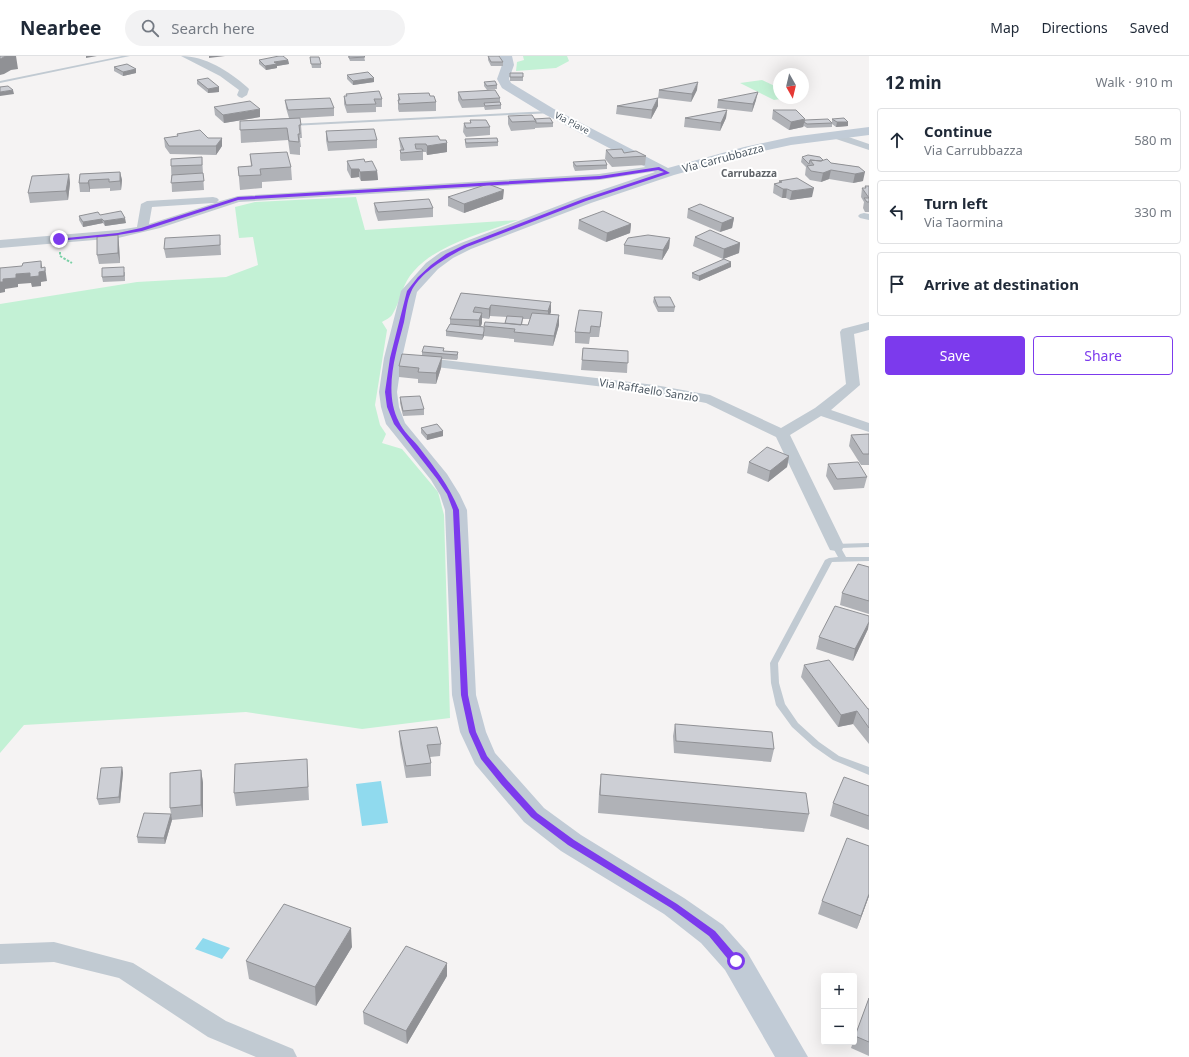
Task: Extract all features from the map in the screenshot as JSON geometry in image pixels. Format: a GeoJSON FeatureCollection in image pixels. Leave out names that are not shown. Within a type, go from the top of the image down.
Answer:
{"type":"FeatureCollection","features":[{"type":"Feature","properties":{"kind":"main road","name":"Via Piave"},"geometry":{"type":"LineString","coordinates":[[506,56],[508,65],[503,82],[550,112],[663,170]]}},
{"type":"Feature","properties":{"kind":"main road","name":"Via Carrubbazza"},"geometry":{"type":"LineString","coordinates":[[792,1057],[736,961],[712,934],[674,906],[571,843],[534,815],[484,757],[473,732],[464,695],[456,510],[450,494],[440,478],[396,424],[390,407],[388,392],[393,358],[409,291],[424,274],[447,255],[466,246],[663,170],[792,140],[869,131]]}},
{"type":"Feature","properties":{"kind":"street"},"geometry":{"type":"LineString","coordinates":[[185,56],[212,67],[239,85],[244,89],[242,95]]}},
{"type":"Feature","properties":{"kind":"street"},"geometry":{"type":"LineString","coordinates":[[834,135],[869,147]]}},
{"type":"Feature","properties":{"kind":"street"},"geometry":{"type":"LineString","coordinates":[[142,229],[147,204],[600,177],[663,170]]}},
{"type":"Feature","properties":{"kind":"street"},"geometry":{"type":"LineString","coordinates":[[0,244],[118,234],[142,229],[238,198]]}},
{"type":"Feature","properties":{"kind":"street"},"geometry":{"type":"LineString","coordinates":[[840,553],[782,434],[820,411],[853,385],[847,332],[869,326]]}},
{"type":"Feature","properties":{"kind":"street","name":"Via Raffaello Sanzio"},"geometry":{"type":"LineString","coordinates":[[393,358],[655,389],[704,398],[782,434]]}},
{"type":"Feature","properties":{"kind":"street"},"geometry":{"type":"LineString","coordinates":[[820,411],[869,428]]}},
{"type":"Feature","properties":{"kind":"street"},"geometry":{"type":"LineString","coordinates":[[0,954],[54,952],[125,970],[217,1029],[284,1057]]}},
{"type":"Feature","properties":{"kind":"lane"},"geometry":{"type":"LineString","coordinates":[[0,82],[128,56]]}},
{"type":"Feature","properties":{"kind":"lane"},"geometry":{"type":"LineString","coordinates":[[286,126],[550,112]]}},
{"type":"Feature","properties":{"kind":"lane"},"geometry":{"type":"LineString","coordinates":[[869,545],[840,553],[828,560],[774,663],[775,683],[781,705],[796,725],[816,744],[836,758],[869,770]]}},
{"type":"Feature","properties":{"kind":"lane"},"geometry":{"type":"LineString","coordinates":[[840,553],[869,559]]}},
{"type":"Feature","properties":{"kind":"green space"},"geometry":{"type":"Polygon","coordinates":[[[523,56],[567,56],[569,61],[556,68],[516,71],[517,62],[524,60],[523,56]]]}},
{"type":"Feature","properties":{"kind":"green space"},"geometry":{"type":"Polygon","coordinates":[[[762,80],[773,85],[773,100],[740,83],[762,80]]]}},
{"type":"Feature","properties":{"kind":"green space"},"geometry":{"type":"Polygon","coordinates":[[[356,197],[365,230],[518,220],[477,234],[435,253],[410,276],[392,315],[382,322],[387,330],[375,405],[380,425],[386,434],[382,443],[402,449],[438,492],[444,515],[450,718],[362,729],[246,712],[24,725],[0,753],[0,304],[137,282],[226,277],[258,265],[253,237],[239,238],[235,207],[255,202],[356,197]]]}},
{"type":"Feature","properties":{"kind":"water"},"geometry":{"type":"Polygon","coordinates":[[[381,781],[388,823],[362,826],[356,784],[381,781]]]}},
{"type":"Feature","properties":{"kind":"water"},"geometry":{"type":"Polygon","coordinates":[[[203,938],[230,948],[222,959],[195,949],[203,938]]]}},
{"type":"Feature","properties":{"kind":"building"},"geometry":{"type":"Polygon","coordinates":[[[283,56],[288,60],[274,62],[277,64],[265,66],[259,60],[283,56]]]}},
{"type":"Feature","properties":{"kind":"building"},"geometry":{"type":"Polygon","coordinates":[[[349,56],[364,56],[365,57],[349,58],[349,56]]]}},
{"type":"Feature","properties":{"kind":"building"},"geometry":{"type":"Polygon","coordinates":[[[488,56],[499,56],[503,62],[491,62],[488,56]]]}},
{"type":"Feature","properties":{"kind":"building"},"geometry":{"type":"Polygon","coordinates":[[[310,57],[319,57],[321,64],[311,64],[310,57]]]}},
{"type":"Feature","properties":{"kind":"building"},"geometry":{"type":"Polygon","coordinates":[[[127,64],[136,69],[123,72],[114,67],[127,64]]]}},
{"type":"Feature","properties":{"kind":"building"},"geometry":{"type":"Polygon","coordinates":[[[368,72],[374,78],[353,81],[347,75],[368,72]]]}},
{"type":"Feature","properties":{"kind":"building"},"geometry":{"type":"Polygon","coordinates":[[[510,73],[523,73],[523,77],[510,77],[510,73]]]}},
{"type":"Feature","properties":{"kind":"building"},"geometry":{"type":"Polygon","coordinates":[[[208,78],[219,87],[208,89],[197,80],[208,78]]]}},
{"type":"Feature","properties":{"kind":"building"},"geometry":{"type":"Polygon","coordinates":[[[495,81],[497,85],[487,86],[484,82],[495,81]]]}},
{"type":"Feature","properties":{"kind":"building"},"geometry":{"type":"Polygon","coordinates":[[[698,82],[692,94],[659,90],[698,82]]]}},
{"type":"Feature","properties":{"kind":"building"},"geometry":{"type":"Polygon","coordinates":[[[8,86],[13,90],[0,92],[0,87],[8,86]]]}},
{"type":"Feature","properties":{"kind":"building"},"geometry":{"type":"Polygon","coordinates":[[[495,90],[500,98],[462,100],[458,92],[495,90]]]}},
{"type":"Feature","properties":{"kind":"building"},"geometry":{"type":"Polygon","coordinates":[[[379,91],[382,99],[374,99],[376,104],[346,105],[344,96],[347,96],[346,94],[379,91]]]}},
{"type":"Feature","properties":{"kind":"building"},"geometry":{"type":"Polygon","coordinates":[[[758,92],[753,104],[718,100],[758,92]]]}},
{"type":"Feature","properties":{"kind":"building"},"geometry":{"type":"Polygon","coordinates":[[[429,93],[430,96],[434,96],[436,102],[399,104],[398,100],[400,100],[398,94],[429,93]]]}},
{"type":"Feature","properties":{"kind":"building"},"geometry":{"type":"Polygon","coordinates":[[[330,98],[334,108],[288,110],[285,100],[330,98]]]}},
{"type":"Feature","properties":{"kind":"building"},"geometry":{"type":"Polygon","coordinates":[[[658,98],[652,110],[617,106],[658,98]]]}},
{"type":"Feature","properties":{"kind":"building"},"geometry":{"type":"Polygon","coordinates":[[[250,101],[260,109],[223,115],[214,107],[250,101]]]}},
{"type":"Feature","properties":{"kind":"building"},"geometry":{"type":"Polygon","coordinates":[[[500,102],[501,105],[485,106],[484,103],[500,102]]]}},
{"type":"Feature","properties":{"kind":"building"},"geometry":{"type":"Polygon","coordinates":[[[727,110],[721,123],[685,118],[727,110]]]}},
{"type":"Feature","properties":{"kind":"building"},"geometry":{"type":"Polygon","coordinates":[[[773,110],[796,110],[805,119],[791,122],[773,110]]]}},
{"type":"Feature","properties":{"kind":"building"},"geometry":{"type":"Polygon","coordinates":[[[532,115],[536,121],[512,122],[508,116],[532,115]]]}},
{"type":"Feature","properties":{"kind":"building"},"geometry":{"type":"Polygon","coordinates":[[[300,118],[300,134],[298,134],[299,142],[289,141],[287,128],[240,130],[240,121],[300,118]]]}},
{"type":"Feature","properties":{"kind":"building"},"geometry":{"type":"Polygon","coordinates":[[[550,118],[553,123],[536,123],[534,119],[550,118]]]}},
{"type":"Feature","properties":{"kind":"building"},"geometry":{"type":"Polygon","coordinates":[[[844,118],[848,122],[837,122],[832,119],[844,118]]]}},
{"type":"Feature","properties":{"kind":"building"},"geometry":{"type":"Polygon","coordinates":[[[828,119],[832,123],[807,124],[804,122],[805,120],[828,119]]]}},
{"type":"Feature","properties":{"kind":"building"},"geometry":{"type":"Polygon","coordinates":[[[470,120],[486,120],[490,127],[466,128],[464,123],[471,123],[470,120]]]}},
{"type":"Feature","properties":{"kind":"building"},"geometry":{"type":"Polygon","coordinates":[[[374,129],[377,140],[328,142],[326,131],[374,129]]]}},
{"type":"Feature","properties":{"kind":"building"},"geometry":{"type":"Polygon","coordinates":[[[200,130],[208,138],[222,138],[216,146],[169,146],[164,138],[178,136],[177,134],[200,130]]]}},
{"type":"Feature","properties":{"kind":"building"},"geometry":{"type":"Polygon","coordinates":[[[438,136],[440,140],[446,140],[447,143],[427,146],[426,144],[415,144],[416,149],[422,149],[423,151],[401,153],[400,150],[404,150],[399,138],[438,136]]]}},
{"type":"Feature","properties":{"kind":"building"},"geometry":{"type":"Polygon","coordinates":[[[497,138],[498,142],[466,143],[465,139],[497,138]]]}},
{"type":"Feature","properties":{"kind":"building"},"geometry":{"type":"Polygon","coordinates":[[[622,149],[624,153],[636,151],[646,156],[613,158],[606,150],[622,149]]]}},
{"type":"Feature","properties":{"kind":"building"},"geometry":{"type":"Polygon","coordinates":[[[287,152],[291,167],[260,169],[261,175],[239,176],[238,167],[252,166],[250,154],[287,152]]]}},
{"type":"Feature","properties":{"kind":"building"},"geometry":{"type":"Polygon","coordinates":[[[808,155],[820,157],[823,160],[810,160],[809,164],[802,157],[808,155]]]}},
{"type":"Feature","properties":{"kind":"building"},"geometry":{"type":"Polygon","coordinates":[[[202,157],[202,165],[171,166],[171,159],[202,157]]]}},
{"type":"Feature","properties":{"kind":"building"},"geometry":{"type":"Polygon","coordinates":[[[364,159],[365,162],[372,161],[377,171],[360,172],[359,169],[351,169],[347,161],[364,159]]]}},
{"type":"Feature","properties":{"kind":"building"},"geometry":{"type":"Polygon","coordinates":[[[827,159],[831,163],[859,167],[865,172],[855,174],[831,170],[823,173],[811,171],[807,166],[814,165],[810,160],[821,161],[827,159]]]}},
{"type":"Feature","properties":{"kind":"building"},"geometry":{"type":"Polygon","coordinates":[[[605,160],[607,165],[576,166],[573,162],[605,160]]]}},
{"type":"Feature","properties":{"kind":"building"},"geometry":{"type":"Polygon","coordinates":[[[120,172],[120,181],[109,182],[109,179],[89,180],[88,183],[79,183],[80,174],[120,172]]]}},
{"type":"Feature","properties":{"kind":"building"},"geometry":{"type":"Polygon","coordinates":[[[203,173],[204,181],[171,183],[172,175],[203,173]]]}},
{"type":"Feature","properties":{"kind":"building"},"geometry":{"type":"Polygon","coordinates":[[[69,174],[66,191],[28,193],[32,176],[69,174]]]}},
{"type":"Feature","properties":{"kind":"building"},"geometry":{"type":"Polygon","coordinates":[[[797,178],[814,188],[792,191],[783,189],[774,184],[782,182],[779,181],[797,178]]]}},
{"type":"Feature","properties":{"kind":"building"},"geometry":{"type":"Polygon","coordinates":[[[488,184],[504,190],[464,204],[448,197],[488,184]]]}},
{"type":"Feature","properties":{"kind":"building"},"geometry":{"type":"Polygon","coordinates":[[[865,186],[869,186],[869,198],[862,188],[866,188],[865,186]]]}},
{"type":"Feature","properties":{"kind":"building"},"geometry":{"type":"Polygon","coordinates":[[[864,198],[869,198],[869,202],[867,202],[864,198]]]}},
{"type":"Feature","properties":{"kind":"building"},"geometry":{"type":"Polygon","coordinates":[[[429,199],[433,208],[378,212],[374,203],[429,199]]]}},
{"type":"Feature","properties":{"kind":"building"},"geometry":{"type":"Polygon","coordinates":[[[700,204],[734,218],[722,223],[688,209],[700,204]]]}},
{"type":"Feature","properties":{"kind":"building"},"geometry":{"type":"Polygon","coordinates":[[[121,211],[125,218],[83,222],[79,216],[98,212],[100,215],[121,211]]]}},
{"type":"Feature","properties":{"kind":"building"},"geometry":{"type":"Polygon","coordinates":[[[603,211],[631,224],[607,233],[579,220],[603,211]]]}},
{"type":"Feature","properties":{"kind":"building"},"geometry":{"type":"Polygon","coordinates":[[[710,230],[740,243],[724,249],[695,237],[710,230]]]}},
{"type":"Feature","properties":{"kind":"building"},"geometry":{"type":"Polygon","coordinates":[[[118,235],[118,253],[97,255],[97,237],[118,235]]]}},
{"type":"Feature","properties":{"kind":"building"},"geometry":{"type":"Polygon","coordinates":[[[220,235],[220,245],[164,249],[165,238],[220,235]]]}},
{"type":"Feature","properties":{"kind":"building"},"geometry":{"type":"Polygon","coordinates":[[[648,235],[670,238],[663,250],[624,245],[628,238],[648,235]]]}},
{"type":"Feature","properties":{"kind":"building"},"geometry":{"type":"Polygon","coordinates":[[[724,259],[731,262],[699,276],[692,273],[724,259]]]}},
{"type":"Feature","properties":{"kind":"building"},"geometry":{"type":"Polygon","coordinates":[[[41,261],[41,268],[45,267],[45,271],[39,272],[39,276],[30,277],[30,273],[16,274],[16,278],[3,279],[3,282],[0,282],[0,268],[22,266],[23,263],[41,261]]]}},
{"type":"Feature","properties":{"kind":"building"},"geometry":{"type":"Polygon","coordinates":[[[124,267],[124,276],[102,277],[102,268],[124,267]]]}},
{"type":"Feature","properties":{"kind":"building"},"geometry":{"type":"Polygon","coordinates":[[[461,293],[551,302],[548,311],[491,305],[489,309],[475,307],[473,312],[482,313],[479,320],[450,319],[461,293]]]}},
{"type":"Feature","properties":{"kind":"building"},"geometry":{"type":"Polygon","coordinates":[[[654,297],[670,297],[675,307],[658,307],[654,297]]]}},
{"type":"Feature","properties":{"kind":"building"},"geometry":{"type":"Polygon","coordinates":[[[579,310],[602,312],[600,327],[591,326],[590,333],[575,332],[579,310]]]}},
{"type":"Feature","properties":{"kind":"building"},"geometry":{"type":"Polygon","coordinates":[[[532,313],[559,315],[554,336],[514,332],[515,329],[484,326],[485,322],[528,325],[532,313]]]}},
{"type":"Feature","properties":{"kind":"building"},"geometry":{"type":"Polygon","coordinates":[[[507,316],[523,317],[521,325],[505,323],[507,316]]]}},
{"type":"Feature","properties":{"kind":"building"},"geometry":{"type":"Polygon","coordinates":[[[450,324],[484,327],[483,335],[446,331],[450,324]]]}},
{"type":"Feature","properties":{"kind":"building"},"geometry":{"type":"Polygon","coordinates":[[[424,346],[444,348],[443,351],[458,352],[457,355],[422,352],[424,346]]]}},
{"type":"Feature","properties":{"kind":"building"},"geometry":{"type":"Polygon","coordinates":[[[583,348],[628,351],[628,363],[582,360],[583,348]]]}},
{"type":"Feature","properties":{"kind":"building"},"geometry":{"type":"Polygon","coordinates":[[[402,354],[442,357],[436,373],[418,372],[419,368],[399,366],[402,354]]]}},
{"type":"Feature","properties":{"kind":"building"},"geometry":{"type":"Polygon","coordinates":[[[420,396],[424,409],[403,411],[400,397],[420,396]]]}},
{"type":"Feature","properties":{"kind":"building"},"geometry":{"type":"Polygon","coordinates":[[[437,424],[443,431],[427,435],[421,428],[437,424]]]}},
{"type":"Feature","properties":{"kind":"building"},"geometry":{"type":"Polygon","coordinates":[[[869,434],[869,454],[863,454],[851,435],[869,434]]]}},
{"type":"Feature","properties":{"kind":"building"},"geometry":{"type":"Polygon","coordinates":[[[767,447],[789,456],[770,471],[749,462],[767,447]]]}},
{"type":"Feature","properties":{"kind":"building"},"geometry":{"type":"Polygon","coordinates":[[[858,462],[867,477],[837,479],[828,464],[858,462]]]}},
{"type":"Feature","properties":{"kind":"building"},"geometry":{"type":"Polygon","coordinates":[[[858,564],[869,567],[869,601],[842,593],[858,564]]]}},
{"type":"Feature","properties":{"kind":"building"},"geometry":{"type":"Polygon","coordinates":[[[835,606],[869,616],[869,622],[855,649],[819,637],[835,606]]]}},
{"type":"Feature","properties":{"kind":"building"},"geometry":{"type":"Polygon","coordinates":[[[829,660],[869,709],[869,728],[857,711],[841,715],[804,665],[829,660]]]}},
{"type":"Feature","properties":{"kind":"building"},"geometry":{"type":"Polygon","coordinates":[[[675,724],[772,732],[774,749],[676,741],[675,724]]]}},
{"type":"Feature","properties":{"kind":"building"},"geometry":{"type":"Polygon","coordinates":[[[437,727],[441,744],[427,745],[431,763],[406,766],[399,731],[437,727]]]}},
{"type":"Feature","properties":{"kind":"building"},"geometry":{"type":"Polygon","coordinates":[[[307,759],[308,787],[234,793],[235,764],[307,759]]]}},
{"type":"Feature","properties":{"kind":"building"},"geometry":{"type":"Polygon","coordinates":[[[122,767],[119,797],[97,799],[101,768],[122,767]]]}},
{"type":"Feature","properties":{"kind":"building"},"geometry":{"type":"Polygon","coordinates":[[[201,770],[201,805],[170,808],[170,773],[201,770]]]}},
{"type":"Feature","properties":{"kind":"building"},"geometry":{"type":"Polygon","coordinates":[[[601,774],[806,793],[809,814],[600,795],[601,774]]]}},
{"type":"Feature","properties":{"kind":"building"},"geometry":{"type":"Polygon","coordinates":[[[844,777],[869,786],[869,816],[833,803],[844,777]]]}},
{"type":"Feature","properties":{"kind":"building"},"geometry":{"type":"Polygon","coordinates":[[[144,813],[171,814],[164,838],[137,837],[144,813]]]}},
{"type":"Feature","properties":{"kind":"building"},"geometry":{"type":"Polygon","coordinates":[[[847,838],[869,846],[869,894],[861,916],[822,901],[847,838]]]}},
{"type":"Feature","properties":{"kind":"building"},"geometry":{"type":"Polygon","coordinates":[[[284,904],[351,928],[315,987],[246,961],[284,904]]]}},
{"type":"Feature","properties":{"kind":"building"},"geometry":{"type":"Polygon","coordinates":[[[406,946],[447,963],[406,1031],[363,1012],[406,946]]]}},
{"type":"Feature","properties":{"kind":"building"},"geometry":{"type":"Polygon","coordinates":[[[869,998],[869,1042],[857,1037],[857,1031],[869,998]]]}},
{"type":"Feature","properties":{"kind":"district","name":"Carrubazza"},"geometry":{"type":"Point","coordinates":[749,173]}},
{"type":"Feature","properties":{"kind":"route"},"geometry":{"type":"LineString","coordinates":[[59,239],[118,234],[156,226],[238,198],[600,177],[659,168],[668,173],[584,200],[466,246],[447,255],[432,266],[409,291],[393,358],[388,392],[390,407],[396,424],[440,478],[450,494],[456,510],[458,524],[464,695],[473,732],[484,757],[534,815],[571,843],[674,906],[712,934],[736,961]]}}]}
